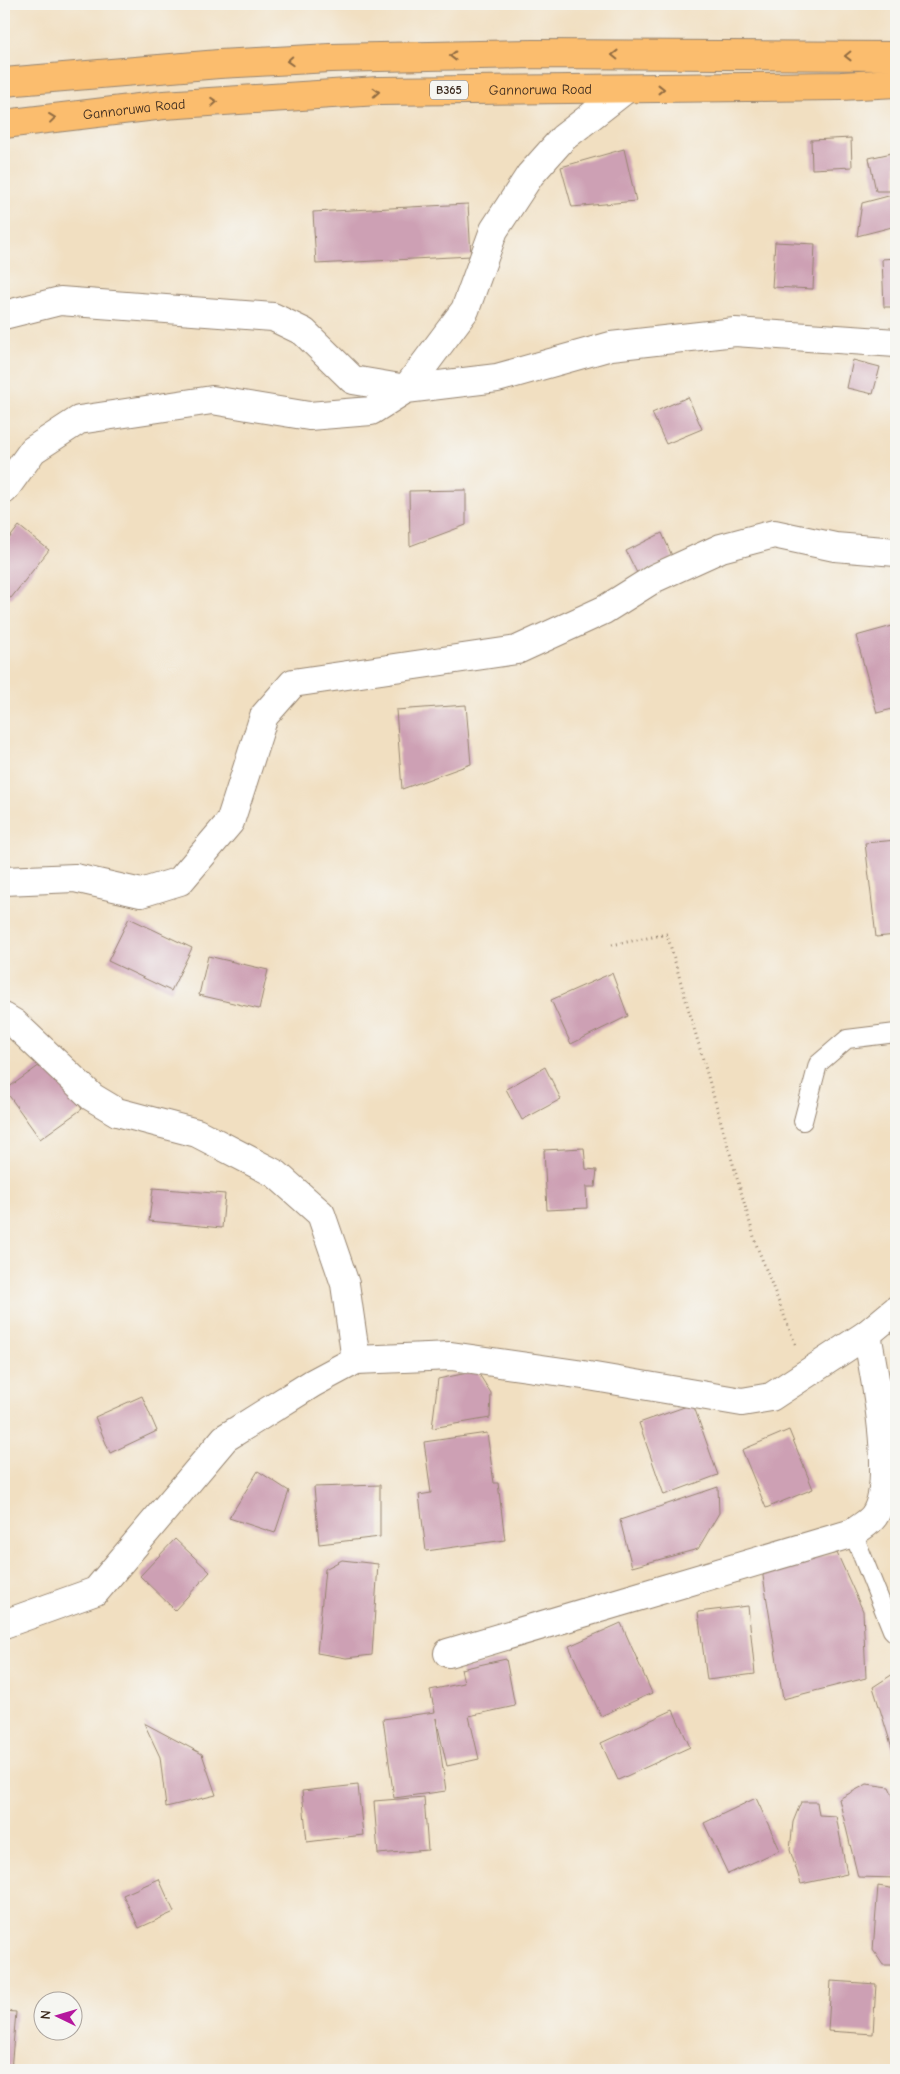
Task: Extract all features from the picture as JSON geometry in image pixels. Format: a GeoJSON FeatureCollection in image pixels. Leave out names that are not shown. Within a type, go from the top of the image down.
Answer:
{"type":"FeatureCollection","features":[{"type":"Feature","properties":{"kind":"main road"},"geometry":{"type":"LineString","coordinates":[[4,82],[210,65],[330,58],[534,54],[896,56]]}},
{"type":"Feature","properties":{"kind":"main road","name":"Gannoruwa Road"},"geometry":{"type":"LineString","coordinates":[[4,124],[164,105],[378,91],[841,86],[896,83]]}},
{"type":"Feature","properties":{"kind":"street"},"geometry":{"type":"LineString","coordinates":[[4,490],[33,450],[79,420],[212,400],[309,416],[371,411],[406,389],[464,310],[494,230],[530,175],[563,138],[626,89]]}},
{"type":"Feature","properties":{"kind":"street"},"geometry":{"type":"LineString","coordinates":[[4,315],[60,301],[273,317],[304,332],[353,380],[406,389],[497,378],[611,346],[735,332],[896,343]]}},
{"type":"Feature","properties":{"kind":"street"},"geometry":{"type":"LineString","coordinates":[[4,881],[75,878],[141,892],[180,881],[230,822],[264,716],[292,683],[517,650],[604,610],[655,578],[721,548],[774,534],[835,547],[896,552]]}},
{"type":"Feature","properties":{"kind":"street"},"geometry":{"type":"LineString","coordinates":[[4,1017],[14,1023],[92,1097],[117,1112],[197,1133],[276,1174],[321,1214],[344,1284],[356,1360]]}},
{"type":"Feature","properties":{"kind":"street"},"geometry":{"type":"LineString","coordinates":[[4,1624],[96,1591],[225,1438],[313,1383],[356,1360],[451,1356],[577,1374],[742,1402],[771,1397],[867,1334],[896,1310]]}},
{"type":"Feature","properties":{"kind":"street"},"geometry":{"type":"LineString","coordinates":[[448,1653],[853,1533],[874,1516],[883,1490],[882,1414],[867,1334]]}},
{"type":"Feature","properties":{"kind":"lane"},"geometry":{"type":"LineString","coordinates":[[803,1121],[818,1064],[847,1039],[896,1033]]}},
{"type":"Feature","properties":{"kind":"lane"},"geometry":{"type":"LineString","coordinates":[[853,1533],[892,1630],[896,1634]]}},
{"type":"Feature","properties":{"kind":"path"},"geometry":{"type":"LineString","coordinates":[[612,945],[666,934],[756,1244],[807,1375]]}},
{"type":"Feature","properties":{"kind":"building"},"geometry":{"type":"Polygon","coordinates":[[[851,138],[852,167],[812,169],[811,140],[851,138]]]}},
{"type":"Feature","properties":{"kind":"building"},"geometry":{"type":"Polygon","coordinates":[[[624,149],[636,201],[572,207],[561,167],[624,149]]]}},
{"type":"Feature","properties":{"kind":"building"},"geometry":{"type":"Polygon","coordinates":[[[896,152],[896,191],[876,191],[869,158],[896,152]]]}},
{"type":"Feature","properties":{"kind":"building"},"geometry":{"type":"Polygon","coordinates":[[[896,194],[896,226],[857,236],[862,203],[896,194]]]}},
{"type":"Feature","properties":{"kind":"building"},"geometry":{"type":"Polygon","coordinates":[[[468,204],[471,256],[316,264],[313,212],[468,204]]]}},
{"type":"Feature","properties":{"kind":"building"},"geometry":{"type":"Polygon","coordinates":[[[775,242],[815,244],[813,289],[772,287],[775,242]]]}},
{"type":"Feature","properties":{"kind":"building"},"geometry":{"type":"Polygon","coordinates":[[[896,258],[896,307],[884,307],[882,259],[896,258]]]}},
{"type":"Feature","properties":{"kind":"building"},"geometry":{"type":"Polygon","coordinates":[[[853,360],[880,367],[873,394],[847,388],[853,360]]]}},
{"type":"Feature","properties":{"kind":"building"},"geometry":{"type":"Polygon","coordinates":[[[688,397],[702,429],[666,444],[652,413],[688,397]]]}},
{"type":"Feature","properties":{"kind":"building"},"geometry":{"type":"Polygon","coordinates":[[[466,490],[466,525],[410,546],[409,491],[466,490]]]}},
{"type":"Feature","properties":{"kind":"building"},"geometry":{"type":"Polygon","coordinates":[[[19,526],[49,550],[11,598],[4,595],[4,545],[19,526]]]}},
{"type":"Feature","properties":{"kind":"building"},"geometry":{"type":"Polygon","coordinates":[[[662,533],[673,558],[638,575],[626,551],[662,533]]]}},
{"type":"Feature","properties":{"kind":"building"},"geometry":{"type":"Polygon","coordinates":[[[896,625],[896,708],[877,713],[856,636],[896,625]]]}},
{"type":"Feature","properties":{"kind":"building"},"geometry":{"type":"Polygon","coordinates":[[[466,705],[471,764],[402,789],[396,710],[466,705]]]}},
{"type":"Feature","properties":{"kind":"building"},"geometry":{"type":"Polygon","coordinates":[[[896,840],[896,935],[876,937],[865,843],[896,840]]]}},
{"type":"Feature","properties":{"kind":"building"},"geometry":{"type":"Polygon","coordinates":[[[129,918],[192,948],[171,991],[108,961],[129,918]]]}},
{"type":"Feature","properties":{"kind":"building"},"geometry":{"type":"Polygon","coordinates":[[[208,956],[268,970],[259,1009],[199,995],[208,956]]]}},
{"type":"Feature","properties":{"kind":"building"},"geometry":{"type":"Polygon","coordinates":[[[612,973],[628,1016],[571,1044],[551,1000],[612,973]]]}},
{"type":"Feature","properties":{"kind":"building"},"geometry":{"type":"Polygon","coordinates":[[[47,1060],[82,1109],[40,1139],[5,1090],[47,1060]]]}},
{"type":"Feature","properties":{"kind":"building"},"geometry":{"type":"Polygon","coordinates":[[[545,1067],[561,1099],[522,1120],[506,1089],[545,1067]]]}},
{"type":"Feature","properties":{"kind":"building"},"geometry":{"type":"Polygon","coordinates":[[[584,1148],[586,1169],[597,1170],[595,1187],[586,1187],[587,1208],[547,1210],[544,1150],[584,1148]]]}},
{"type":"Feature","properties":{"kind":"building"},"geometry":{"type":"Polygon","coordinates":[[[153,1188],[225,1194],[222,1228],[149,1221],[153,1188]]]}},
{"type":"Feature","properties":{"kind":"building"},"geometry":{"type":"Polygon","coordinates":[[[477,1371],[491,1393],[490,1418],[432,1428],[438,1379],[477,1371]]]}},
{"type":"Feature","properties":{"kind":"building"},"geometry":{"type":"Polygon","coordinates":[[[142,1396],[157,1431],[110,1453],[95,1417],[142,1396]]]}},
{"type":"Feature","properties":{"kind":"building"},"geometry":{"type":"Polygon","coordinates":[[[693,1404],[718,1475],[664,1495],[639,1423],[693,1404]]]}},
{"type":"Feature","properties":{"kind":"building"},"geometry":{"type":"Polygon","coordinates":[[[789,1430],[813,1489],[766,1508],[742,1450],[789,1430]]]}},
{"type":"Feature","properties":{"kind":"building"},"geometry":{"type":"Polygon","coordinates":[[[487,1433],[494,1483],[498,1483],[505,1540],[426,1551],[419,1495],[431,1493],[424,1442],[487,1433]]]}},
{"type":"Feature","properties":{"kind":"building"},"geometry":{"type":"Polygon","coordinates":[[[258,1471],[289,1491],[275,1533],[229,1518],[258,1471]]]}},
{"type":"Feature","properties":{"kind":"building"},"geometry":{"type":"Polygon","coordinates":[[[380,1485],[380,1537],[319,1544],[314,1487],[380,1485]]]}},
{"type":"Feature","properties":{"kind":"building"},"geometry":{"type":"Polygon","coordinates":[[[718,1487],[719,1513],[698,1549],[632,1567],[620,1520],[718,1487]]]}},
{"type":"Feature","properties":{"kind":"building"},"geometry":{"type":"Polygon","coordinates":[[[175,1539],[210,1572],[175,1610],[140,1576],[175,1539]]]}},
{"type":"Feature","properties":{"kind":"building"},"geometry":{"type":"Polygon","coordinates":[[[837,1553],[863,1611],[866,1678],[783,1699],[762,1570],[837,1553]]]}},
{"type":"Feature","properties":{"kind":"building"},"geometry":{"type":"Polygon","coordinates":[[[342,1560],[378,1564],[372,1655],[346,1658],[317,1653],[325,1569],[342,1560]]]}},
{"type":"Feature","properties":{"kind":"building"},"geometry":{"type":"Polygon","coordinates":[[[748,1606],[755,1674],[707,1680],[698,1612],[748,1606]]]}},
{"type":"Feature","properties":{"kind":"building"},"geometry":{"type":"Polygon","coordinates":[[[621,1623],[652,1693],[601,1716],[569,1646],[621,1623]]]}},
{"type":"Feature","properties":{"kind":"building"},"geometry":{"type":"Polygon","coordinates":[[[506,1659],[515,1706],[469,1716],[479,1759],[447,1766],[436,1718],[446,1791],[394,1798],[383,1719],[435,1712],[430,1690],[464,1683],[461,1669],[506,1659]]]}},
{"type":"Feature","properties":{"kind":"building"},"geometry":{"type":"Polygon","coordinates":[[[896,1674],[896,1753],[894,1754],[873,1687],[896,1674]]]}},
{"type":"Feature","properties":{"kind":"building"},"geometry":{"type":"Polygon","coordinates":[[[673,1710],[690,1747],[618,1780],[601,1743],[673,1710]]]}},
{"type":"Feature","properties":{"kind":"building"},"geometry":{"type":"Polygon","coordinates":[[[144,1723],[202,1754],[216,1795],[166,1807],[160,1757],[144,1723]]]}},
{"type":"Feature","properties":{"kind":"building"},"geometry":{"type":"Polygon","coordinates":[[[867,1784],[889,1787],[896,1802],[896,1878],[858,1877],[839,1799],[867,1784]]]}},
{"type":"Feature","properties":{"kind":"building"},"geometry":{"type":"Polygon","coordinates":[[[358,1785],[363,1835],[307,1842],[302,1791],[358,1785]]]}},
{"type":"Feature","properties":{"kind":"building"},"geometry":{"type":"Polygon","coordinates":[[[424,1797],[428,1850],[378,1854],[374,1801],[424,1797]]]}},
{"type":"Feature","properties":{"kind":"building"},"geometry":{"type":"Polygon","coordinates":[[[756,1798],[780,1850],[728,1874],[704,1823],[756,1798]]]}},
{"type":"Feature","properties":{"kind":"building"},"geometry":{"type":"Polygon","coordinates":[[[801,1802],[817,1802],[819,1815],[836,1816],[847,1874],[801,1884],[790,1850],[793,1822],[801,1802]]]}},
{"type":"Feature","properties":{"kind":"building"},"geometry":{"type":"Polygon","coordinates":[[[159,1879],[174,1912],[139,1928],[123,1895],[159,1879]]]}},
{"type":"Feature","properties":{"kind":"building"},"geometry":{"type":"Polygon","coordinates":[[[878,1886],[896,1889],[896,1965],[883,1965],[873,1950],[878,1886]]]}},
{"type":"Feature","properties":{"kind":"building"},"geometry":{"type":"Polygon","coordinates":[[[831,1981],[876,1984],[873,2034],[828,2031],[831,1981]]]}},
{"type":"Feature","properties":{"kind":"building"},"geometry":{"type":"Polygon","coordinates":[[[4,2011],[16,2012],[11,2070],[4,2070],[4,2011]]]}}]}
